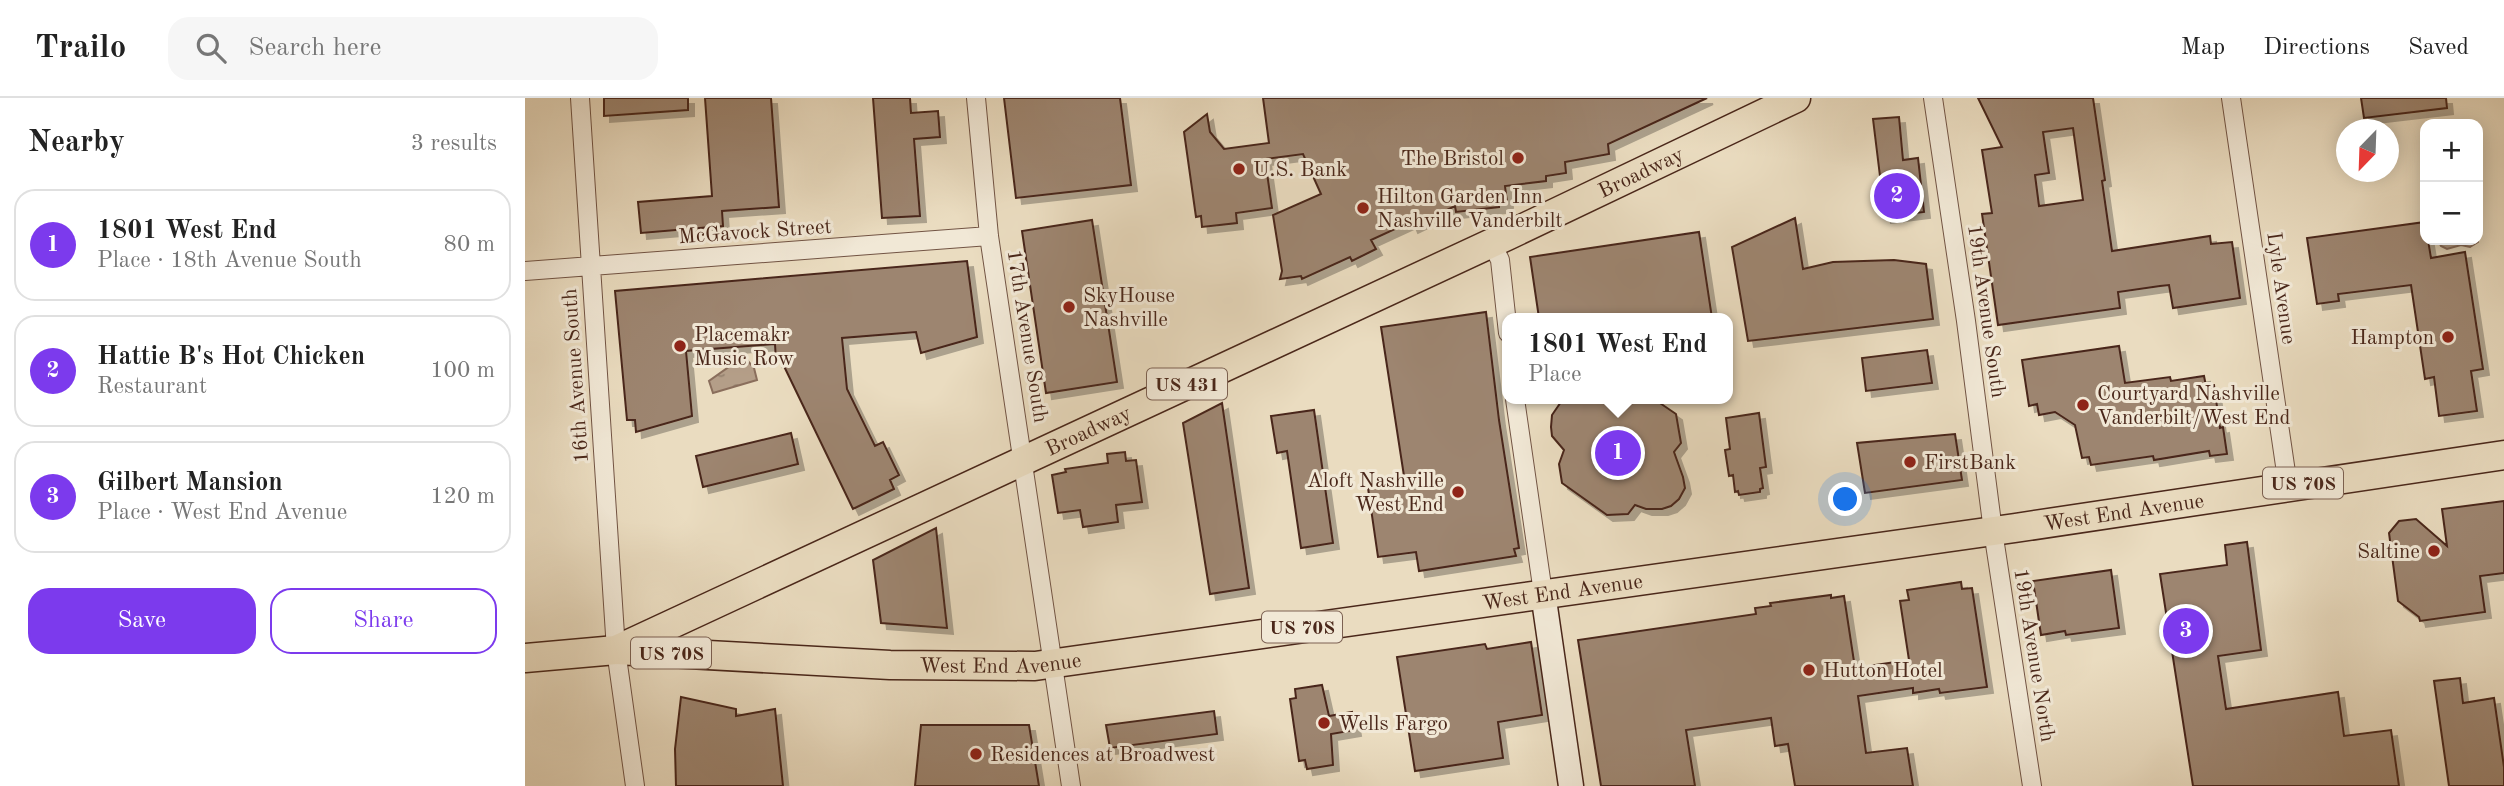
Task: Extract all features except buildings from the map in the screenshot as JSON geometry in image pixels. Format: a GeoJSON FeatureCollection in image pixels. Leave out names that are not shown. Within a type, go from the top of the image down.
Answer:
{"type":"FeatureCollection","features":[{"type":"Feature","properties":{"kind":"main road","name":"Broadway"},"geometry":{"type":"LineString","coordinates":[[525,658],[616,650],[1795,98]]}},
{"type":"Feature","properties":{"kind":"main road","name":"West End Avenue"},"geometry":{"type":"LineString","coordinates":[[616,650],[916,666],[1035,666],[1993,531],[2288,485],[2504,455]]}},
{"type":"Feature","properties":{"kind":"main road"},"geometry":{"type":"LineString","coordinates":[[1543,593],[1571,786]]}},
{"type":"Feature","properties":{"kind":"street","name":"16th Avenue South"},"geometry":{"type":"LineString","coordinates":[[580,98],[616,650],[635,786]]}},
{"type":"Feature","properties":{"kind":"street","name":"17th Avenue South"},"geometry":{"type":"LineString","coordinates":[[976,98],[989,236],[1071,786]]}},
{"type":"Feature","properties":{"kind":"street","name":"19th Avenue South"},"geometry":{"type":"LineString","coordinates":[[1933,98],[1993,531]]}},
{"type":"Feature","properties":{"kind":"street","name":"Lyle Avenue"},"geometry":{"type":"LineString","coordinates":[[2231,98],[2288,485]]}},
{"type":"Feature","properties":{"kind":"street","name":"McGavock Street"},"geometry":{"type":"LineString","coordinates":[[525,271],[989,236]]}},
{"type":"Feature","properties":{"kind":"street"},"geometry":{"type":"LineString","coordinates":[[1491,242],[1500,260],[1506,313]]}},
{"type":"Feature","properties":{"kind":"street"},"geometry":{"type":"LineString","coordinates":[[1516,404],[1543,593]]}},
{"type":"Feature","properties":{"kind":"street","name":"19th Avenue North"},"geometry":{"type":"LineString","coordinates":[[1993,531],[2032,786]]}},
{"type":"Feature","properties":{"kind":"water"},"geometry":{"type":"Polygon","coordinates":[[[2440,245],[2461,245],[2447,249],[2440,245]]]}},
{"type":"Feature","properties":{"kind":"water"},"geometry":{"type":"Polygon","coordinates":[[[747,360],[754,368],[757,380],[713,393],[709,381],[733,364],[738,366],[747,360]]]}},
{"type":"Feature","properties":{"kind":"place","name":"The Bristol"},"geometry":{"type":"Point","coordinates":[1518,158]}},
{"type":"Feature","properties":{"kind":"place","name":"U.S. Bank"},"geometry":{"type":"Point","coordinates":[1239,169]}},
{"type":"Feature","properties":{"kind":"place","name":"Hattie B's Hot Chicken"},"geometry":{"type":"Point","coordinates":[1897,196]}},
{"type":"Feature","properties":{"kind":"place","name":"Hilton Garden Inn Nashville Vanderbilt"},"geometry":{"type":"Point","coordinates":[1363,208]}},
{"type":"Feature","properties":{"kind":"place","name":"SkyHouse Nashville"},"geometry":{"type":"Point","coordinates":[1069,307]}},
{"type":"Feature","properties":{"kind":"place","name":"Hampton"},"geometry":{"type":"Point","coordinates":[2448,337]}},
{"type":"Feature","properties":{"kind":"place","name":"Placemakr Music Row"},"geometry":{"type":"Point","coordinates":[680,346]}},
{"type":"Feature","properties":{"kind":"place","name":"Courtyard Nashville Vanderbilt/West End"},"geometry":{"type":"Point","coordinates":[2083,405]}},
{"type":"Feature","properties":{"kind":"place","name":"1801 West End"},"geometry":{"type":"Point","coordinates":[1618,453]}},
{"type":"Feature","properties":{"kind":"place","name":"FirstBank"},"geometry":{"type":"Point","coordinates":[1910,462]}},
{"type":"Feature","properties":{"kind":"place","name":"Aloft Nashville West End"},"geometry":{"type":"Point","coordinates":[1458,492]}},
{"type":"Feature","properties":{"kind":"place","name":"Saltine"},"geometry":{"type":"Point","coordinates":[2434,551]}},
{"type":"Feature","properties":{"kind":"place","name":"Gilbert Mansion"},"geometry":{"type":"Point","coordinates":[2186,631]}},
{"type":"Feature","properties":{"kind":"place","name":"Hutton Hotel"},"geometry":{"type":"Point","coordinates":[1809,670]}},
{"type":"Feature","properties":{"kind":"place","name":"Wells Fargo"},"geometry":{"type":"Point","coordinates":[1324,723]}},
{"type":"Feature","properties":{"kind":"place","name":"Residences at Broadwest"},"geometry":{"type":"Point","coordinates":[976,754]}}]}
